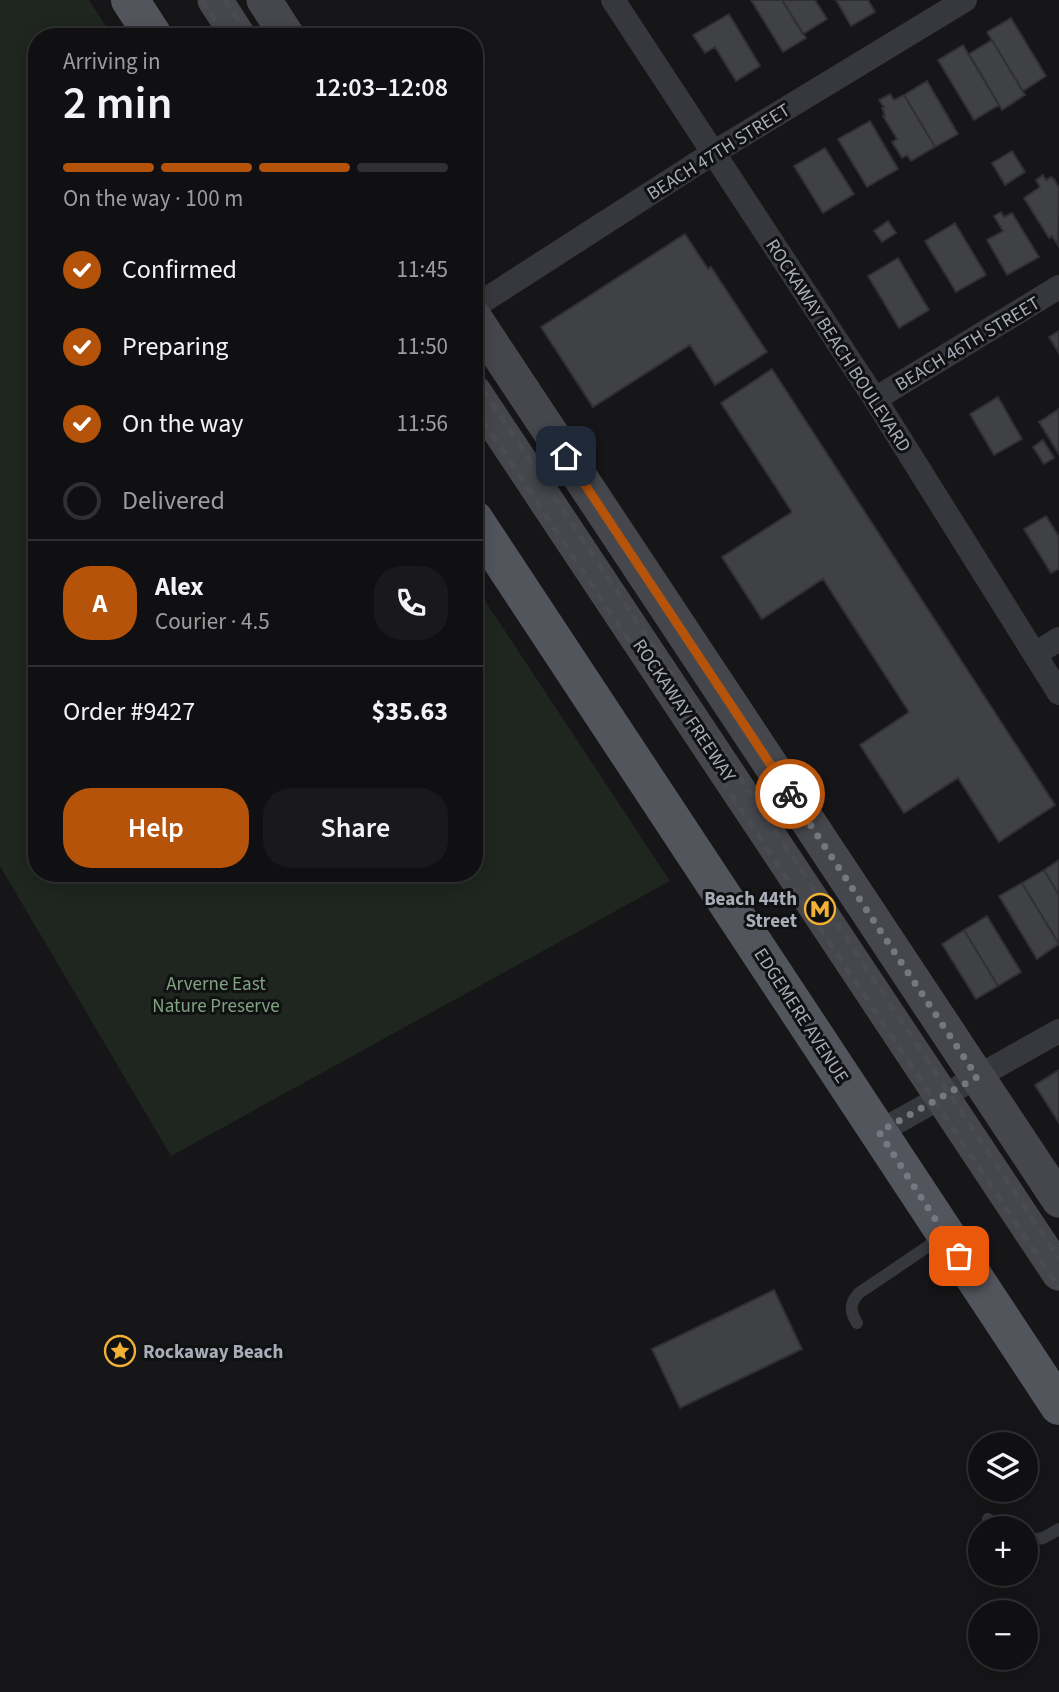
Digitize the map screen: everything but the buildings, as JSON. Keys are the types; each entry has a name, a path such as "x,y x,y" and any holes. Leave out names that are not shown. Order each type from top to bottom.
{"main road":[{"path":"130,0 148,28"},
{"name":"EDGEMERE AVENUE","path":"483,533 1059,1406"}],"street":[{"path":"215,0 233,28"},
{"path":"264,0 282,28"},
{"name":"ROCKAWAY BEACH BOULEVARD","path":"613,0 875,399 1059,693"},
{"name":"BEACH 47TH STREET","path":"483,301 713,153 965,0"},
{"name":"BEACH 46TH STREET","path":"875,399 1059,288"},
{"name":"ROCKAWAY FREEWAY","path":"483,331 1059,1200"},
{"name":"ROCKAWAY FREEWAY","path":"483,405 1059,1273"},
{"path":"1035,654 1059,639"},
{"path":"879,1132 1059,1031"}],"lane":[{"path":"857,1323 851,1305 859,1293 945,1235"},
{"path":"1038,1539 1059,1529"}],"green space":[{"name":"Arverne East Nature Preserve","path":"0,0 89,0 107,28 28,28 28,882 483,882 483,598 670,881 171,1156 0,866"}],"railway":[{"path":"202,0 220,28"},
{"path":"225,0 243,28"},
{"path":"483,390 1059,1259"},
{"path":"483,421 1059,1288"}],"way so far":[{"path":"790,794 977,1077 879,1132 959,1256"}],"place":[{"name":"Beach 44th Street","path":"820,909"},
{"name":"Rockaway Beach","path":"120,1351"}],"route":[{"path":"566,456 790,794"}]}
